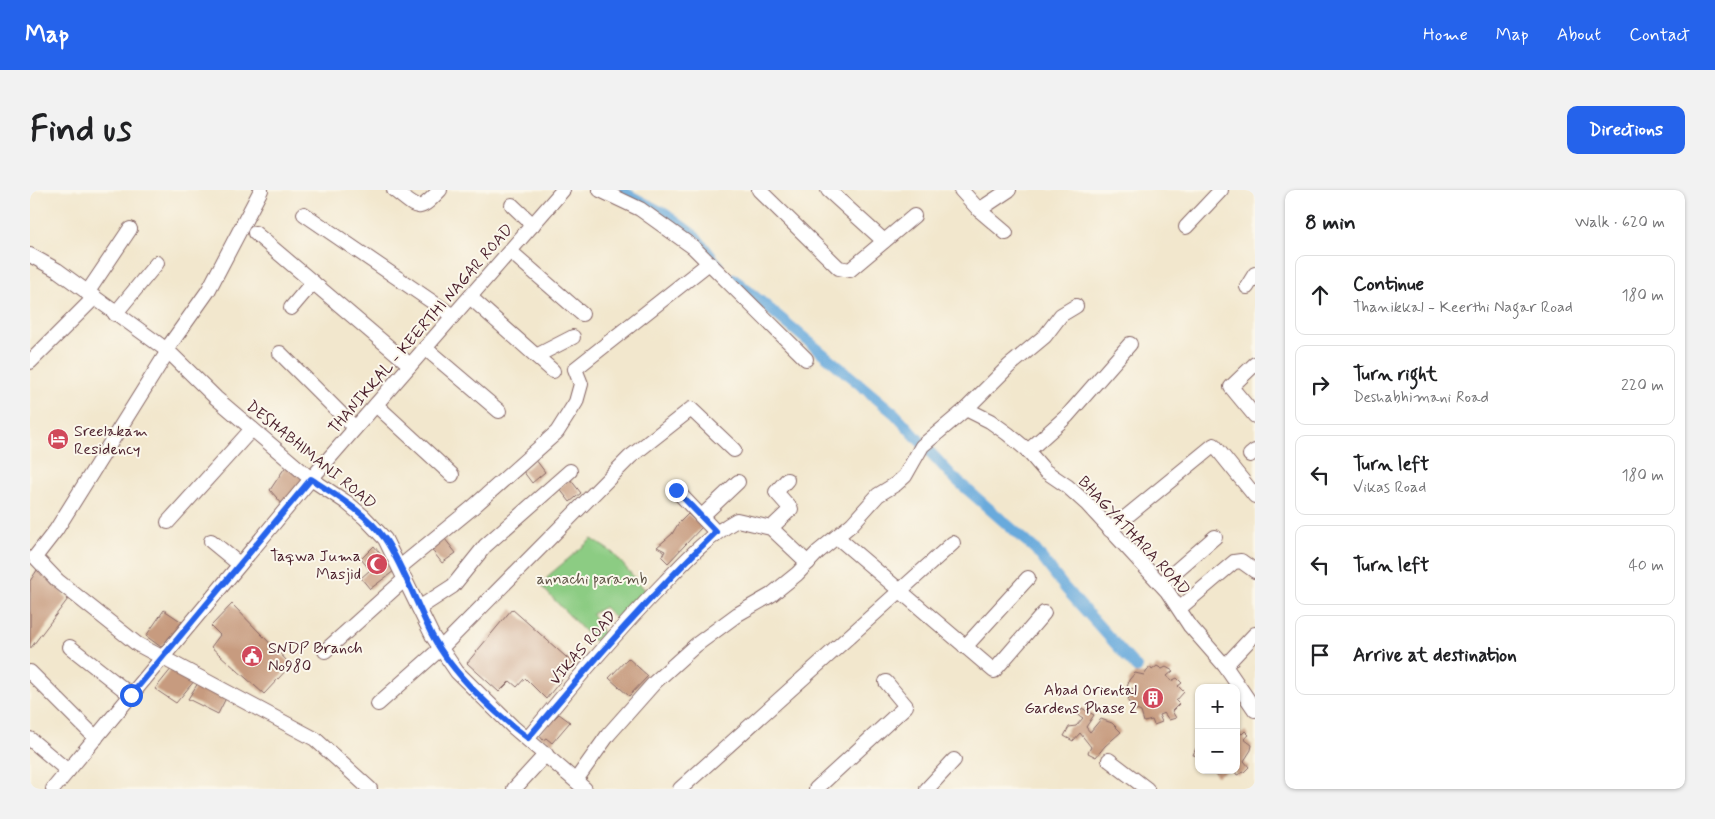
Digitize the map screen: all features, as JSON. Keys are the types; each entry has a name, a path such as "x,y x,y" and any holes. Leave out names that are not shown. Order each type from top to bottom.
{"street":[{"path":"261,190 208,290 174,339 56,530 32,556 58,581 127,636 315,739 370,789"},
{"path":"394,190 415,206 422,207 427,205 440,190"},
{"name":"THANIKKAL - KEERTHI NAGAR ROAD","path":"53,789 311,479 511,252 563,190"},
{"path":"600,190 640,209 693,247 806,359"},
{"path":"758,190 839,268 844,270 850,270 914,216"},
{"path":"828,190 884,242"},
{"path":"961,190 979,210 1006,233"},
{"path":"979,210 1009,190"},
{"path":"1186,228 1221,190"},
{"path":"512,206 534,225"},
{"path":"304,214 453,316"},
{"path":"30,362 91,296 130,229"},
{"path":"255,233 410,365"},
{"path":"511,252 582,314"},
{"name":"DESHABHIMANI ROAD","path":"30,255 57,270 168,351 216,398 311,479 346,502 364,517 385,539 440,649 457,672 513,727 580,784"},
{"path":"115,314 157,262"},
{"path":"325,651 402,573 557,432 576,402 581,384 575,370 709,263"},
{"path":"1247,287 1255,274"},
{"path":"291,308 313,282"},
{"path":"470,297 553,371"},
{"path":"580,784 608,735 655,682 696,646 738,614 771,595 808,563 878,495 896,484 904,476 922,446 966,409 1009,366 1045,336 1061,316 1076,306"},
{"path":"536,356 573,337"},
{"path":"1028,451 1067,416 1130,344"},
{"path":"426,348 499,411"},
{"path":"280,353 356,428"},
{"path":"1255,364 1231,387 1255,416"},
{"path":"376,405 452,475"},
{"path":"378,704 440,649 630,457 691,409 734,450"},
{"name":"BHAGYATHARA ROAD","path":"966,409 990,421 1028,451 1045,471 1067,486 1086,504 1161,584 1180,608 1190,626 1225,666 1255,710"},
{"path":"168,522 252,429"},
{"path":"1110,530 1214,446 1255,496"},
{"path":"419,608 453,586 492,540 570,471"},
{"path":"787,480 776,492 790,509 771,528 808,563"},
{"path":"702,516 738,482"},
{"path":"676,490 716,532"},
{"name":"VIKAS ROAD","path":"528,738 614,636 716,532 737,520 771,528"},
{"path":"837,536 994,671 1044,613"},
{"path":"1161,584 1215,537"},
{"path":"211,541 239,564"},
{"path":"680,789 953,543"},
{"path":"1180,608 1234,562 1241,561 1255,571"},
{"path":"966,646 1028,578"},
{"path":"1225,666 1255,634"},
{"path":"70,647 131,695"},
{"path":"30,672 96,738"},
{"path":"816,789 906,706 886,682"},
{"path":"30,739 68,771"},
{"path":"514,789 546,754"},
{"path":"928,789 954,760"},
{"path":"1109,760 1147,789"}],"green space":[{"name":"annachi paramb","path":"592,539 613,553 646,591 616,619 604,607 592,614 604,634 594,641 542,587 549,575"}],"building":[{"path":"536,460 545,472 532,483 523,471"},
{"path":"286,466 305,480 283,505 270,490"},
{"path":"570,479 581,493 570,502 559,488"},
{"path":"688,514 702,527 668,563 662,557 665,551 657,547 672,534 678,524"},
{"path":"445,539 456,553 442,563 431,549"},
{"name":"Taqwa Juma Masjid","path":"374,546 394,571 370,589 361,578 370,570 361,559"},
{"path":"39,567 68,599 30,649 30,581"},
{"name":"SNDP Branch No980","path":"232,604 291,665 264,694 211,647 220,635 211,626"},
{"path":"512,609 574,664 546,699 525,678 517,687 510,681 499,692 467,663"},
{"path":"164,610 182,622 161,647 146,636"},
{"path":"628,658 648,676 629,696 609,678"},
{"name":"Abad Oriental Gardens Phase 2","path":"1157,666 1162,669 1166,667 1173,671 1167,676 1171,681 1177,678 1182,683 1178,686 1184,692 1176,701 1179,704 1172,711 1176,718 1169,720 1164,713 1159,715 1162,722 1154,725 1152,720 1144,722 1141,712 1134,709 1132,703 1128,702 1129,695 1136,695 1137,689 1127,688 1129,680 1135,673 1144,675 1150,667 1152,670"},
{"path":"172,668 195,680 176,703 155,689"},
{"path":"198,683 226,698 218,714 188,699"},
{"path":"1082,708 1094,715 1086,727 1090,732 1101,719 1112,723 1121,732 1096,757 1088,753 1091,747 1080,733 1073,741 1064,736 1069,727 1076,726 1083,718 1077,714"},
{"path":"559,714 570,722 552,743 546,738 543,740 538,734"},
{"path":"1245,731 1249,735 1244,739 1252,745 1244,761 1249,767 1240,774 1240,733 1242,734"}],"waterway":[{"path":"619,190 665,214 695,236 718,265"},
{"path":"734,279 895,414 953,477 1035,549 1065,588 1137,668"}],"place":[{"name":"Sreelakam Residency","path":"58,439"},
{"name":"Taqwa Juma Masjid","path":"377,564"},
{"name":"SNDP Branch No980","path":"252,656"},
{"name":"Abad Oriental Gardens Phase 2","path":"1153,698"}],"route":[{"path":"131,695 311,479 346,502 364,517 385,539 440,649 457,672 513,727 528,738 595,658 641,607 716,532 676,490"}]}
